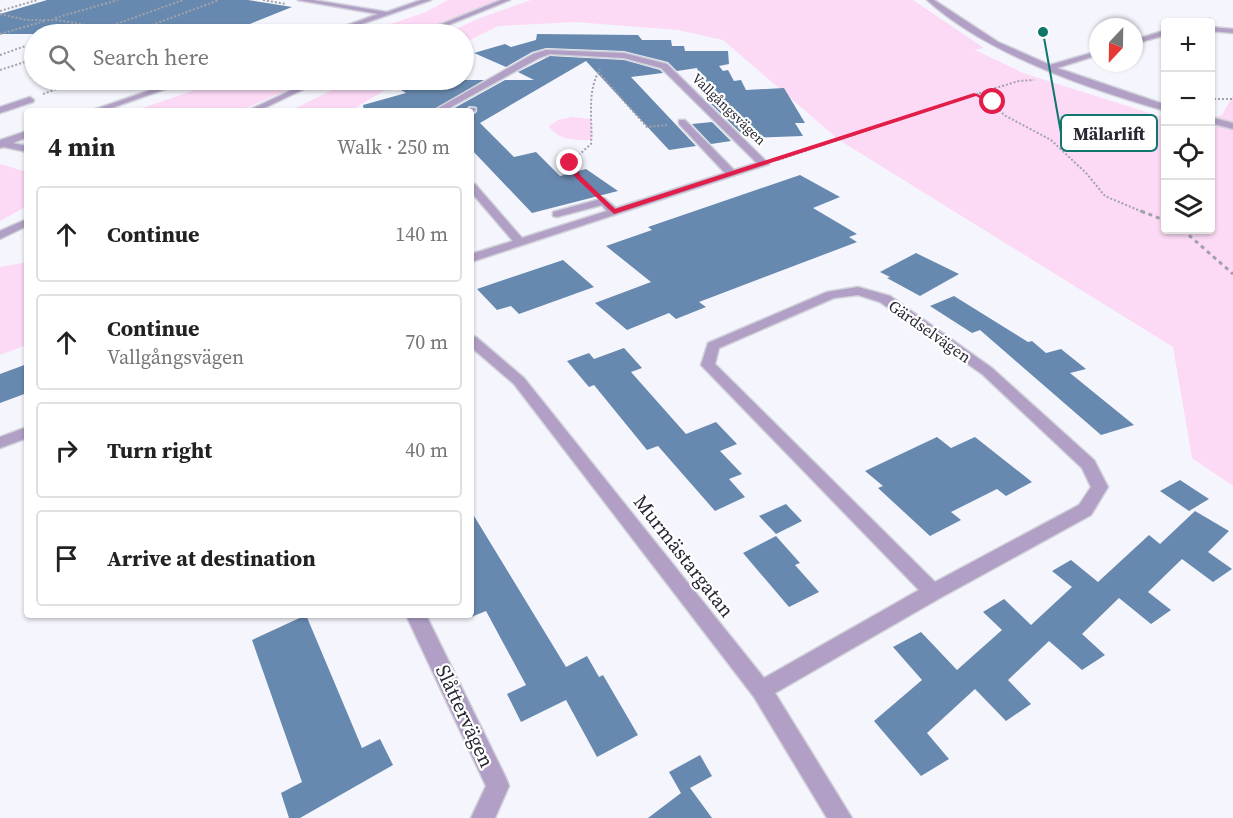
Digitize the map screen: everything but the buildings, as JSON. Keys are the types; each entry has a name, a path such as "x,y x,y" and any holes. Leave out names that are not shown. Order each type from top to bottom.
{"street":[{"path":"351,8 369,0"},
{"path":"359,24 428,0"},
{"path":"446,24 507,0"},
{"path":"930,0 995,44 1068,76 1161,106"},
{"path":"298,2 391,14"},
{"path":"1215,29 1233,31"},
{"path":"1143,39 1161,34"},
{"name":"Vallgångsvägen","path":"443,108 549,52 611,55 652,60 664,66 764,164 474,257"},
{"path":"1050,68 1089,56"},
{"path":"103,108 157,90"},
{"path":"257,108 297,90"},
{"path":"0,110 30,100"},
{"path":"1215,121 1233,126"},
{"path":"682,122 732,174"},
{"path":"1,144 24,135"},
{"path":"1,144 24,148"},
{"path":"474,189 520,242"},
{"path":"556,214 604,201 614,212"},
{"path":"0,236 24,224"},
{"name":"Gärdselvägen","path":"761,690 933,592 1085,510 1100,487 1088,464 987,371 885,299 858,291 831,295 713,346 708,365 933,592"},
{"name":"Murmästargatan","path":"474,343 519,381 761,690 840,818"},
{"path":"0,443 24,433"},
{"name":"Slåttervägen","path":"417,618 498,786 483,818"}],"path":[{"path":"0,13 37,0"},
{"path":"35,24 118,0"},
{"path":"114,24 183,0"},
{"path":"155,24 219,0"},
{"path":"263,0 298,2"},
{"path":"0,13 26,20 52,19 77,24"},
{"path":"0,34 24,27"},
{"path":"0,55 24,47"},
{"path":"604,201 578,177 570,163 591,144 593,131 590,89 592,79 611,55"},
{"path":"0,70 24,62"},
{"path":"598,72 647,128 682,122"},
{"path":"764,164 1019,81 1049,80 1068,76"},
{"path":"30,100 56,90"},
{"path":"976,94 993,102 995,108 1011,120 1050,140 1090,177 1095,189 1129,208 1161,219"},
{"path":"1215,99 1233,99"},
{"path":"1188,234 1233,274"}],"shaded area":[{"path":"448,0 500,0 440,24 391,24 426,12"},
{"path":"531,0 913,0 984,48 975,50 1023,73 1161,117 1161,234 1215,234 1215,117 1222,115 1233,95 1233,486 1192,458 1173,347 839,140 723,40 678,30 575,22 498,26 474,38 474,24 467,24"},
{"path":"195,90 288,90 246,108 143,108"},
{"path":"332,90 385,90 355,108 296,108"},
{"path":"572,117 591,119 593,137 590,140 562,137 552,131 549,126 558,120"},
{"path":"0,164 24,171 24,208 0,221"},
{"path":"24,263 24,346 0,355 0,267"}],"place":[{"name":"Mälarlift","path":"1043,32"}],"route":[{"path":"570,163 578,177 614,212 976,94 993,102"}]}
